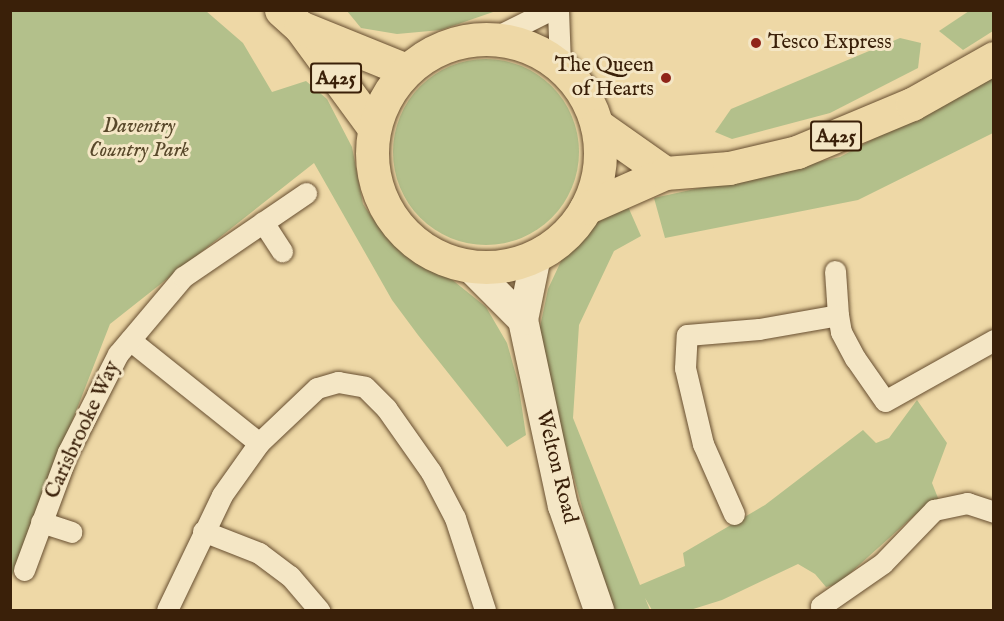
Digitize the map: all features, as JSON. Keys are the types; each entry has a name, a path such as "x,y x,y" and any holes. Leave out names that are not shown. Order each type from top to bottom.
{"main road":[{"name":"A425","path":"291,19 406,70"},
{"name":"A425","path":"291,19 374,128"},
{"path":"494,38 532,48 560,65 586,97 597,125 599,167 586,208 568,232 536,256 500,267 470,267 427,252 393,221 374,179 371,151 374,128 381,105 406,70 426,55 454,42 494,38"},
{"name":"A425","path":"586,208 665,173 729,168 797,152 912,104 993,58"},
{"path":"597,125 665,173"}],"street":[{"path":"494,38 550,10"},
{"path":"558,10 560,65"},
{"name":"Carisbrooke Way","path":"24,570 68,452 104,378 130,340 183,277 306,193"},
{"path":"263,222 282,251"},
{"name":"Welton Road","path":"536,256 523,320 563,506 599,610"},
{"path":"470,267 523,320"},
{"path":"835,271 841,332 855,358 885,401 993,340"},
{"path":"734,514 703,444 685,368 687,335 759,328 838,315"},
{"name":"Carisbrooke Way","path":"130,340 260,443"},
{"path":"167,610 222,495 260,443 317,388 338,382 365,387 386,408 431,472 454,518 485,610"},
{"path":"823,610 821,606 883,563 934,510 967,503 993,512"},
{"name":"Carisbrooke Way","path":"41,522 71,532"},
{"path":"203,531 259,553 290,576 319,610"}],"green space":[{"name":"Daventry Country Park","path":"11,11 206,11 243,43 272,92 306,81 327,99 352,147 363,204 383,233 418,264 450,278 486,307 507,343 518,382 526,435 507,447 418,335 392,300 314,163 110,324 11,578"},
{"path":"347,11 496,11 441,30 397,34 361,28"},
{"path":"969,11 993,11 993,31 963,50 939,31"},
{"path":"900,38 921,43 918,68 830,113 732,139 715,132 731,109"},
{"path":"486,59 504,60 522,66 538,74 552,86 564,100 572,116 578,134 578,170 572,188 564,204 552,218 538,230 522,238 504,244 486,245 468,244 450,238 434,230 420,218 408,204 400,188 394,170 393,152 394,134 400,116 408,100 420,86 434,74 450,66 468,60"},
{"path":"993,74 993,133 858,200 665,238 654,198 840,157"},
{"path":"626,202 641,236 614,251 579,325 573,418 640,585 685,566 683,553 765,505 863,430 876,443 889,438 917,400 947,443 932,483 940,503 917,513 838,584 826,587 815,574 798,564 722,600 690,610 652,610 645,598 650,610 615,610 595,555 541,356 540,327 548,289 569,244 597,210"}],"place":[{"name":"Tesco Express","path":"756,43"},
{"name":"The Queen of Hearts","path":"666,78"}]}
